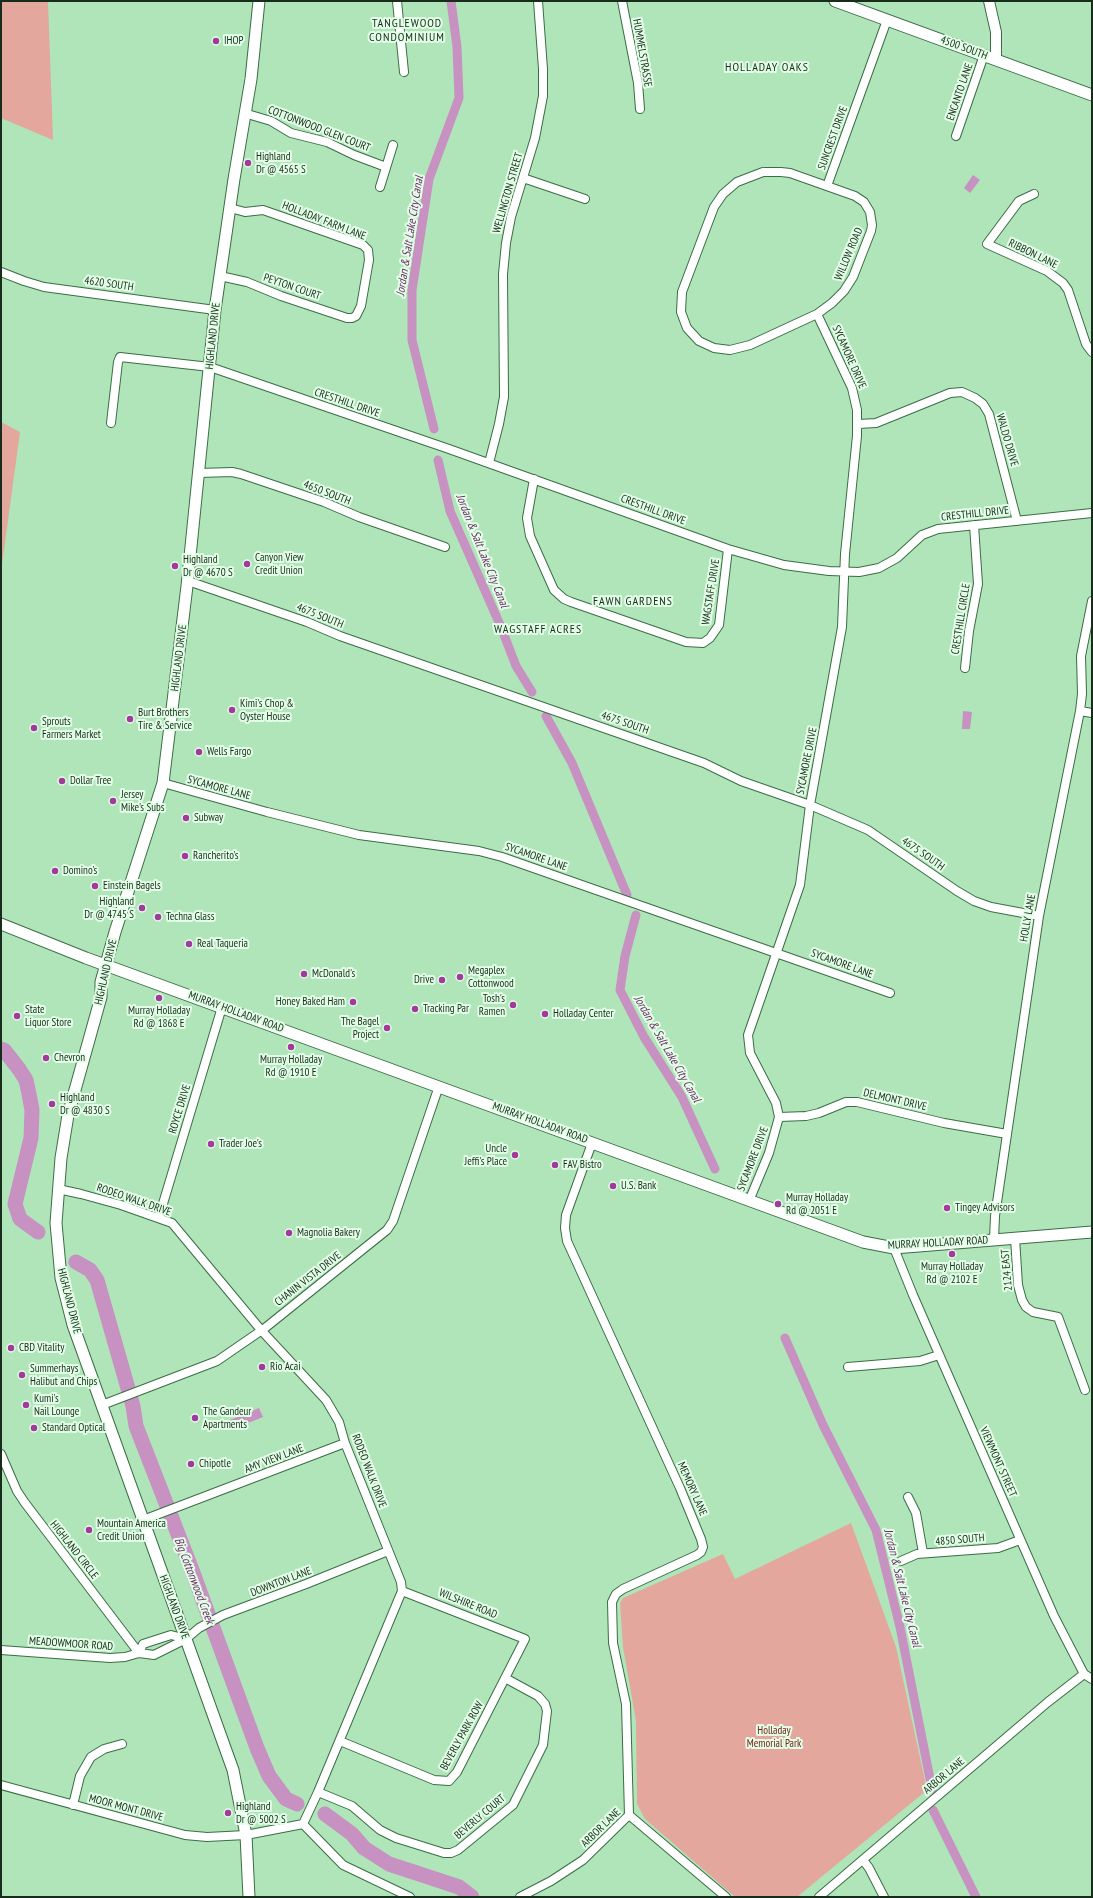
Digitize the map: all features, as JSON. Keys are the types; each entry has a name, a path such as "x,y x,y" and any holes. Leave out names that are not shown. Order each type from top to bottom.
{"main road":[{"name":"HIGHLAND DRIVE","path":"249,1897 246,1835 233,1770 69,1310 61,1278 57,1242 58,1190 68,1115 101,997 101,982 163,783 188,582 215,310 244,113 251,78 259,1"},
{"name":"4500 SOUTH","path":"835,1 1092,95"},
{"name":"MURRAY HOLLADAY ROAD","path":"1,924 107,965 863,1242 894,1248 1092,1232"}],"street":[{"path":"397,1 404,72"},
{"name":"WELLINGTON STREET","path":"489,463 504,397 503,287 505,250 511,217 535,138 543,96 543,70 538,1"},
{"name":"HUMMELSTRASSE","path":"622,1 638,83 640,109"},
{"path":"989,1 996,32 996,60"},
{"name":"SUNCREST DRIVE","path":"722,350 706,345 693,335 684,320 680,304 684,285 714,207 724,194 738,182 763,172 790,173 827,186 887,20"},
{"name":"ENCANTO LANE","path":"956,136 984,55"},
{"name":"COTTONWOOD GLEN COURT","path":"244,113 271,122 291,133 327,142 354,155 386,166"},
{"path":"380,187 394,145"},
{"path":"523,178 584,199"},
{"name":"WILLOW ROAD","path":"722,350 737,349 750,345 817,314 839,297 849,285 857,269 872,225 870,212 864,202 855,196 827,186"},
{"name":"RIBBON LANE","path":"1034,194 1019,201 987,244 1047,272 1063,283 1068,290 1082,335 1092,352"},
{"name":"HOLLADAY FARM LANE","path":"230,208 245,212 262,210 366,247 368,250 369,260 361,306 356,316"},
{"name":"4620 SOUTH","path":"1,272 24,281 44,286 215,310"},
{"name":"PEYTON COURT","path":"220,276 247,282 346,318 356,316"},
{"name":"SYCAMORE DRIVE","path":"749,1201 769,1153 779,1117 776,1103 752,1058 748,1040 755,1011 800,885 810,805 841,644 844,572 858,424 857,410 852,388 817,314"},
{"name":"CRESTHILL DRIVE","path":"111,423 118,362 120,357 210,367 489,463 728,549 784,565 844,572 873,570 892,562 918,538 938,529 1092,513"},
{"name":"WALDO DRIVE","path":"858,424 876,423 950,393 962,392 975,398 983,404 989,414 1017,521"},
{"name":"4650 SOUTH","path":"199,473 232,472 241,474 324,502 359,517 445,547"},
{"name":"WAGSTAFF DRIVE","path":"534,479 526,518 530,536 554,590 564,599 571,602 686,642 703,643 710,638 719,624 728,549"},
{"name":"CRESTHILL CIRCLE","path":"965,668 969,631 978,584 974,525"},
{"name":"4675 SOUTH","path":"188,582 307,622 340,636 704,762 741,781 810,805 873,832 957,891 974,901 991,907 1039,916"},
{"name":"HOLLY LANE","path":"994,1239 994,1216 1039,916 1080,711 1082,694 1081,656 1092,601"},
{"path":"1080,711 1092,713"},
{"name":"SYCAMORE LANE","path":"163,783 233,803 359,835 479,851 502,857 777,952 890,993"},
{"name":"ROYCE DRIVE","path":"159,1218 222,1007"},
{"name":"CHANIN VISTA DRIVE","path":"102,1405 217,1361 261,1330 386,1230 393,1221 439,1086"},
{"name":"DELMONT DRIVE","path":"779,1117 806,1116 819,1113 846,1102 857,1102 944,1123 1007,1134"},
{"name":"MEMORY LANE","path":"592,1143 566,1215 565,1228 567,1241 680,1488 699,1533 703,1548 697,1555 623,1589 616,1594 612,1602 611,1617 614,1643 626,1711 629,1815"},
{"name":"RODEO WALK DRIVE","path":"58,1190 81,1194 172,1223 261,1330 326,1400 339,1422 345,1443 401,1582 402,1591"},
{"name":"2124 EAST","path":"1016,1238 1018,1285 1022,1300 1026,1307 1033,1312 1058,1317 1086,1390"},
{"name":"VIEWMONT STREET","path":"894,1248 1020,1540 1054,1616 1084,1674"},
{"path":"848,1367 920,1361 939,1355"},
{"name":"AMY VIEW LANE","path":"143,1520 345,1443"},
{"name":"HIGHLAND CIRCLE","path":"1,1454 17,1491 24,1503 139,1653"},
{"path":"908,1497 916,1513 923,1553"},
{"name":"4850 SOUTH","path":"902,1561 923,1553 998,1548 1020,1540"},
{"name":"DOWNTON LANE","path":"186,1639 199,1628 223,1615 388,1551"},
{"path":"303,1824 340,1741 402,1591"},
{"name":"WILSHIRE ROAD","path":"402,1591 525,1639"},
{"name":"MEADOWMOOR ROAD","path":"139,1653 143,1644 171,1635 186,1639"},
{"name":"MEADOWMOOR ROAD","path":"1,1650 110,1658 125,1657 139,1653 154,1655 186,1639"},
{"name":"BEVERLY PARK ROW","path":"340,1741 434,1780 449,1781 457,1772 525,1639"},
{"path":"1084,1674 1092,1679"},
{"name":"ARBOR LANE","path":"819,1897 1048,1702 1084,1674"},
{"name":"BEVERLY COURT","path":"318,1792 352,1806 380,1830 391,1836 440,1852 451,1853 458,1850 513,1805 542,1748 547,1711 545,1704 538,1696 505,1678"},
{"path":"73,1805 80,1776 91,1757 104,1749 122,1744"},
{"name":"MOOR MONT DRIVE","path":"1,1787 184,1835 207,1837 246,1835"},
{"name":"ARBOR LANE","path":"520,1897 551,1881 583,1860 629,1815 726,1897"},
{"path":"246,1835 303,1824"},
{"path":"303,1824 344,1864 410,1897"},
{"path":"863,1860 869,1868 884,1897"}],"green space":[{"path":"1,1 48,1 53,140 1,118"},
{"path":"1,422 20,432 1,572"},
{"name":"Holladay Memorial Park","path":"851,1523 896,1647 927,1790 797,1897 735,1897 645,1819 637,1804 636,1721 623,1647 620,1603 623,1598 723,1554 735,1579"}],"shaded area":[{"path":"973,175 980,180 970,193 964,188"},
{"path":"963,711 972,712 970,729 962,729"},
{"path":"259,1408 263,1417 233,1429 230,1420"}],"waterway":[{"name":"Jordan & Salt Lake City Canal","path":"434,429 412,340 412,290 429,179 459,98 457,47 451,1"},
{"name":"Jordan & Salt Lake City Canal","path":"438,460 450,511 501,627 516,666 532,692"},
{"name":"Jordan & Salt Lake City Canal","path":"546,716 572,763 627,895"},
{"name":"Jordan & Salt Lake City Canal","path":"636,915 625,956 620,990 644,1037 682,1097 715,1169"},
{"name":"Big Cottonwood Creek","path":"1,1049 4,1050 26,1080 29,1094 32,1110 31,1138 15,1204 20,1219 38,1232"},
{"name":"Big Cottonwood Creek","path":"76,1262 90,1270 97,1280 133,1406 136,1426 192,1570 257,1748 269,1776 286,1799 297,1804"},
{"name":"Jordan & Salt Lake City Canal","path":"785,1338 823,1425 876,1530 900,1627 932,1789"},
{"name":"Jordan & Salt Lake City Canal","path":"933,1810 976,1897"},
{"name":"Big Cottonwood Creek","path":"325,1814 352,1834 364,1848 389,1864 459,1887 472,1897"}],"place":[{"name":"IHOP","path":"216,41"},
{"name":"Highland Dr @ 4565 S","path":"248,163"},
{"name":"Canyon View Credit Union","path":"247,564"},
{"name":"Highland Dr @ 4670 S","path":"175,566"},
{"name":"Kimi's Chop & Oyster House","path":"232,710"},
{"name":"Burt Brothers Tire & Service","path":"130,719"},
{"name":"Sprouts Farmers Market","path":"34,728"},
{"name":"Wells Fargo","path":"199,752"},
{"name":"Dollar Tree","path":"62,781"},
{"name":"Jersey Mike's Subs","path":"113,801"},
{"name":"Subway","path":"186,818"},
{"name":"Rancherito's","path":"185,856"},
{"name":"Domino's","path":"55,871"},
{"name":"Einstein Bagels","path":"95,886"},
{"name":"Highland Dr @ 4745 S","path":"142,908"},
{"name":"Techna Glass","path":"158,917"},
{"name":"Real Taqueria","path":"189,944"},
{"name":"McDonald's","path":"304,974"},
{"name":"Megaplex Cottonwood","path":"460,977"},
{"name":"Drive","path":"442,980"},
{"name":"Murray Holladay Rd @ 1868 E","path":"159,998"},
{"name":"Honey Baked Ham","path":"353,1002"},
{"name":"Tosh's Ramen","path":"513,1005"},
{"name":"Tracking Par","path":"415,1009"},
{"name":"Holladay Center","path":"545,1014"},
{"name":"State Liquor Store","path":"17,1016"},
{"name":"The Bagel Project","path":"387,1028"},
{"name":"Murray Holladay Rd @ 1910 E","path":"291,1047"},
{"name":"Chevron","path":"46,1058"},
{"name":"Highland Dr @ 4830 S","path":"52,1104"},
{"name":"Trader Joe's","path":"211,1144"},
{"name":"Uncle Jeffi's Place","path":"515,1155"},
{"name":"FAV Bistro","path":"555,1165"},
{"name":"U.S. Bank","path":"613,1186"},
{"name":"Murray Holladay Rd @ 2051 E","path":"778,1204"},
{"name":"Tingey Advisors","path":"947,1208"},
{"name":"Magnolia Bakery","path":"289,1233"},
{"name":"Murray Holladay Rd @ 2102 E","path":"952,1254"},
{"name":"CBD Vitality","path":"11,1348"},
{"name":"Rio Acai","path":"262,1367"},
{"name":"Summerhays Halibut and Chips","path":"22,1375"},
{"name":"Kumi's Nail Lounge","path":"26,1405"},
{"name":"The Gandeur Apartments","path":"195,1418"},
{"name":"Standard Optical","path":"34,1428"},
{"name":"Chipotle","path":"191,1464"},
{"name":"Mountain America Credit Union","path":"89,1530"},
{"name":"Highland Dr @ 5002 S","path":"228,1813"}],"district":[{"name":"TANGLEWOOD CONDOMINIUM","path":"407,31"},
{"name":"HOLLADAY OAKS","path":"767,68"},
{"name":"FAWN GARDENS","path":"633,602"},
{"name":"WAGSTAFF ACRES","path":"538,630"}]}
